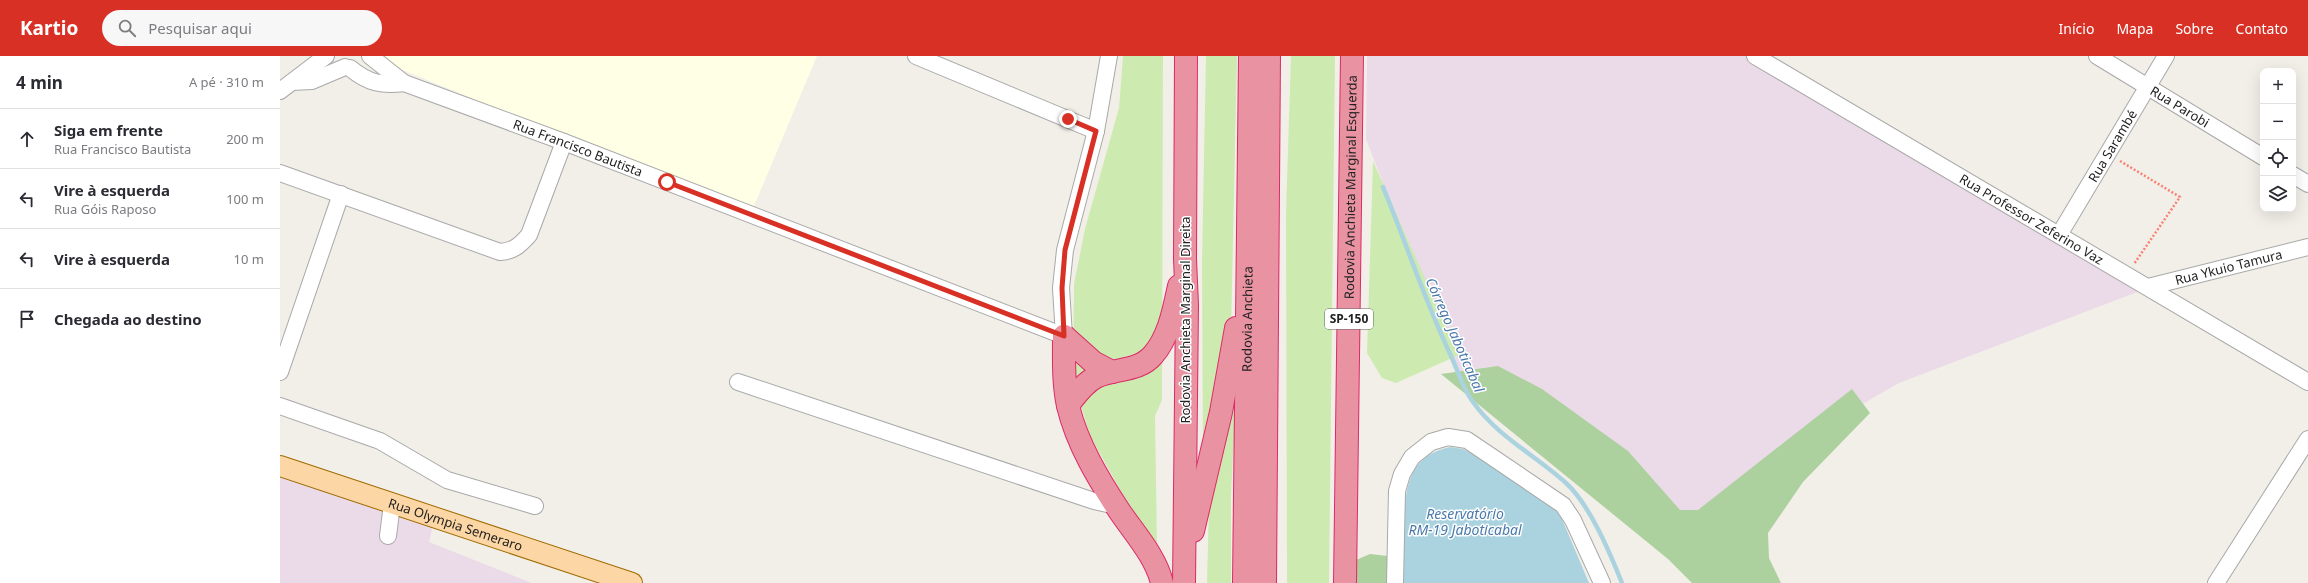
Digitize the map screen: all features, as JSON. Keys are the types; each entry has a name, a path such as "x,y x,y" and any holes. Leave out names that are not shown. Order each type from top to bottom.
{"highway":[{"name":"Rodovia Anchieta Marginal Direita","path":"1184,577 1187,305 1185,259 1186,56"},
{"name":"Rodovia Anchieta","path":"1244,583 1250,56"},
{"name":"Rodovia Anchieta","path":"1265,583 1269,56"},
{"name":"Rodovia Anchieta Marginal Esquerda","path":"1345,583 1352,56"},
{"path":"1184,577 1229,374 1248,250"},
{"path":"1068,405 1088,383 1096,377 1142,364 1153,356 1163,342 1175,302 1185,259"},
{"path":"1064,336 1093,362 1112,372"},
{"path":"1064,336 1064,378 1068,405 1077,437 1116,506 1154,562 1162,583"}],"main road":[{"name":"Rua Olympia Semeraro","path":"280,466 632,583"}],"street":[{"path":"286,86 301,73 326,56"},
{"path":"286,86 312,81 344,64 358,66 364,56"},
{"name":"Rua Francisco Bautista","path":"370,56 404,83 564,142 1064,336"},
{"path":"916,56 1096,131"},
{"path":"1064,336 1062,288 1065,250 1096,131 1109,56"},
{"name":"Rua Professor Zeferino Vaz","path":"1755,56 2308,382"},
{"name":"Rua Parobi","path":"2097,56 2260,155"},
{"name":"Rua Sarambé","path":"2059,236 2166,56"},
{"name":"Rua Francisco Bautista","path":"344,64 368,80 385,85 404,83"},
{"path":"280,173 500,252 508,251 519,246 529,235 564,142"},
{"path":"2295,176 2308,184"},
{"path":"280,372 341,194"},
{"name":"Rua Ykuio Tamura","path":"2148,287 2308,247"},
{"path":"738,382 1094,501 1116,506"},
{"path":"280,406 380,441 447,480 535,506"},
{"path":"1395,583 1398,492 1402,474 1412,457 1424,446 1441,438 1454,437 1467,440 1563,505 1573,520 1602,583"},
{"path":"2216,583 2308,439"},
{"path":"388,536 392,504"}],"path":[{"path":"2108,154 2180,197 2127,275"}],"shaded area":[{"path":"382,56 817,56 754,206 678,182 388,64"},
{"path":"1367,56 1747,56 2140,291 1899,383 1819,429 1683,545 1457,375 1366,139"},
{"path":"280,470 434,521 429,542 532,583 280,583"}],"green space":[{"path":"1123,56 1163,56 1162,400 1155,416 1157,545 1127,502 1090,436 1073,378 1074,284 1085,229 1119,108"},
{"path":"1206,56 1237,56 1231,332 1203,464 1202,262"},
{"path":"1291,56 1335,56 1329,583 1287,583 1286,213"},
{"path":"1373,161 1459,355 1396,383 1382,378 1367,353"},
{"path":"1498,366 1542,389 1628,451 1680,510 1698,510 1852,389 1870,413 1803,482 1768,533 1769,558 1781,583 1692,583 1668,559 1441,374"},
{"path":"1237,373 1231,497 1231,583 1207,583 1209,506"},
{"path":"1370,554 1388,556 1387,583 1356,583 1356,560"}],"water":[{"name":"Reservatório RM-19 Jaboticabal","path":"1450,447 1463,449 1476,456 1555,508 1562,519 1589,583 1402,583 1404,513 1411,476 1425,458"}],"waterway":[{"name":"Córrego Jaboticabal","path":"1383,187 1433,314 1469,397 1483,414 1505,436 1554,473 1575,492 1591,516 1612,558 1622,583"}],"route":[{"path":"667,182 1064,336 1062,288 1065,250 1073,214 1096,131 1068,119"}]}
